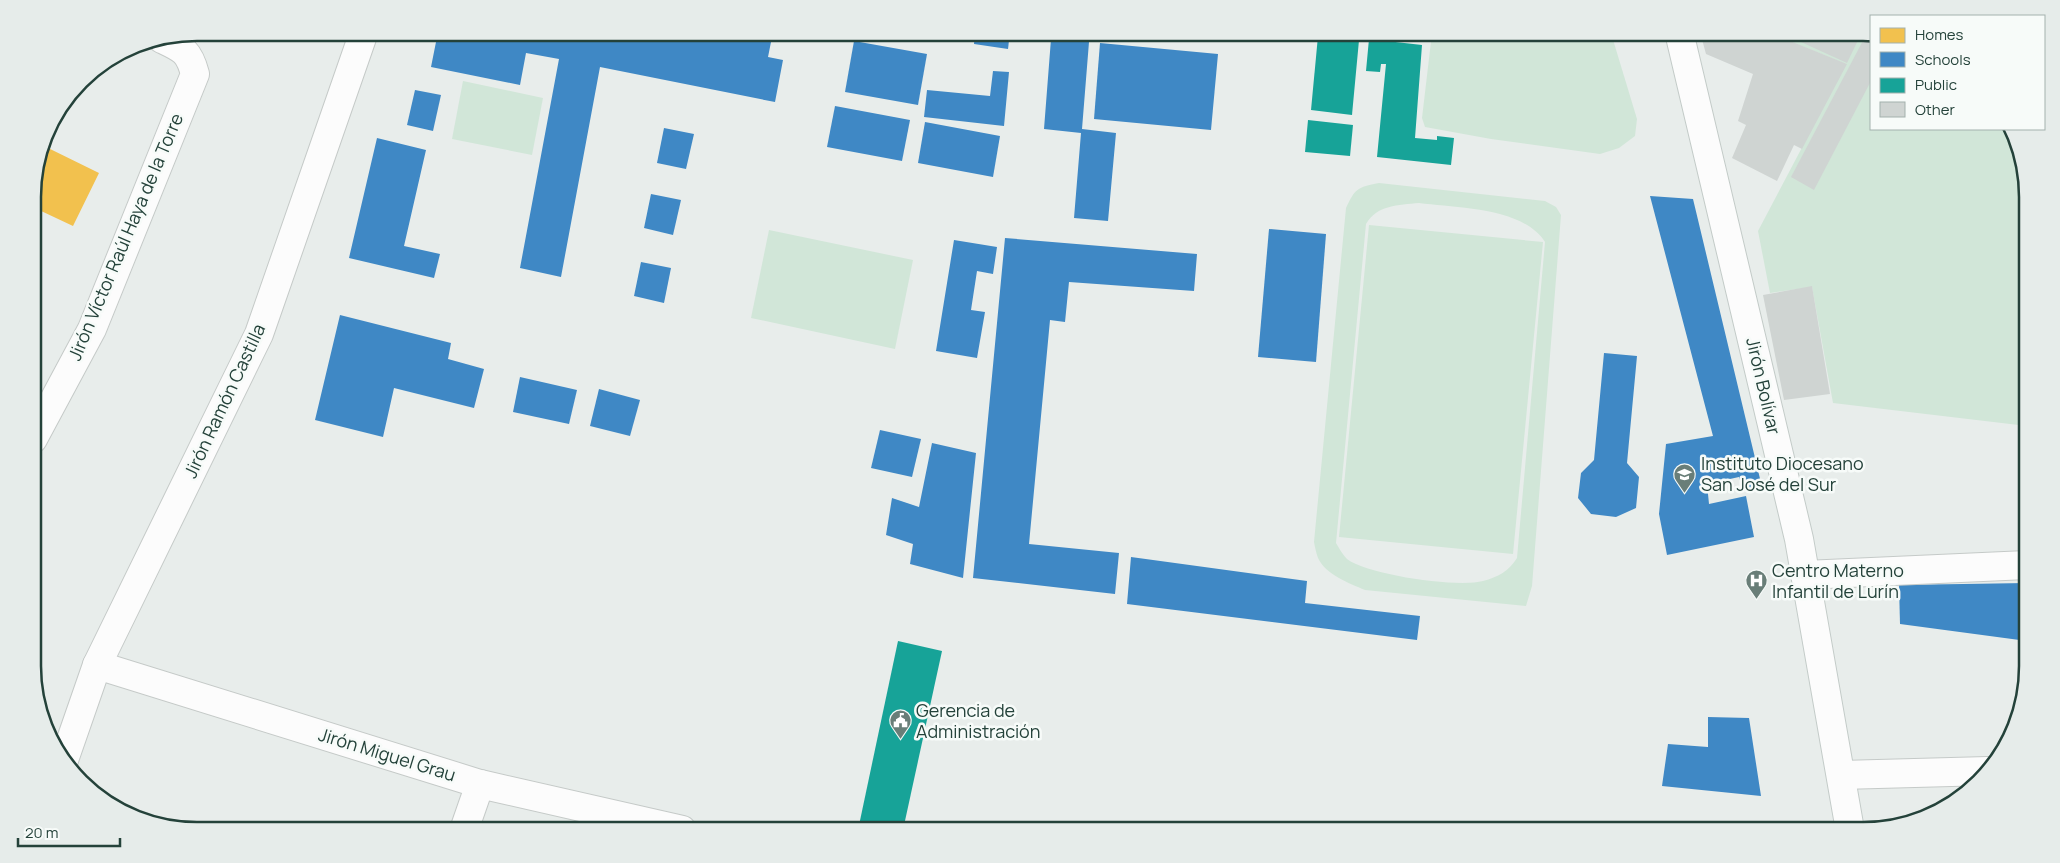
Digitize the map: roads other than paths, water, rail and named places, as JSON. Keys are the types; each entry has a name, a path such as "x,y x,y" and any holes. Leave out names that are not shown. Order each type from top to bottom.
{"street":[{"name":"Jirón Bolívar","path":"1681,41 1798,539 1848,821"},
{"name":"Jirón Ramón Castilla","path":"67,751 97,665 258,334 361,42"},
{"name":"Jirón Víctor Raúl Haya de la Torre","path":"42,423 92,329 195,74 191,59 182,48 172,44"},
{"path":"1805,575 2019,565"},
{"name":"Jirón Miguel Grau","path":"97,665 480,784 646,822"},
{"path":"1840,775 1978,771"},
{"path":"467,822 480,784"}],"place":[{"name":"Instituto Diocesano San José del Sur","path":"1685,493"},
{"name":"Centro Materno Infantil de Lurín","path":"1756,600"},
{"name":"Gerencia de Administración","path":"900,740"}]}
